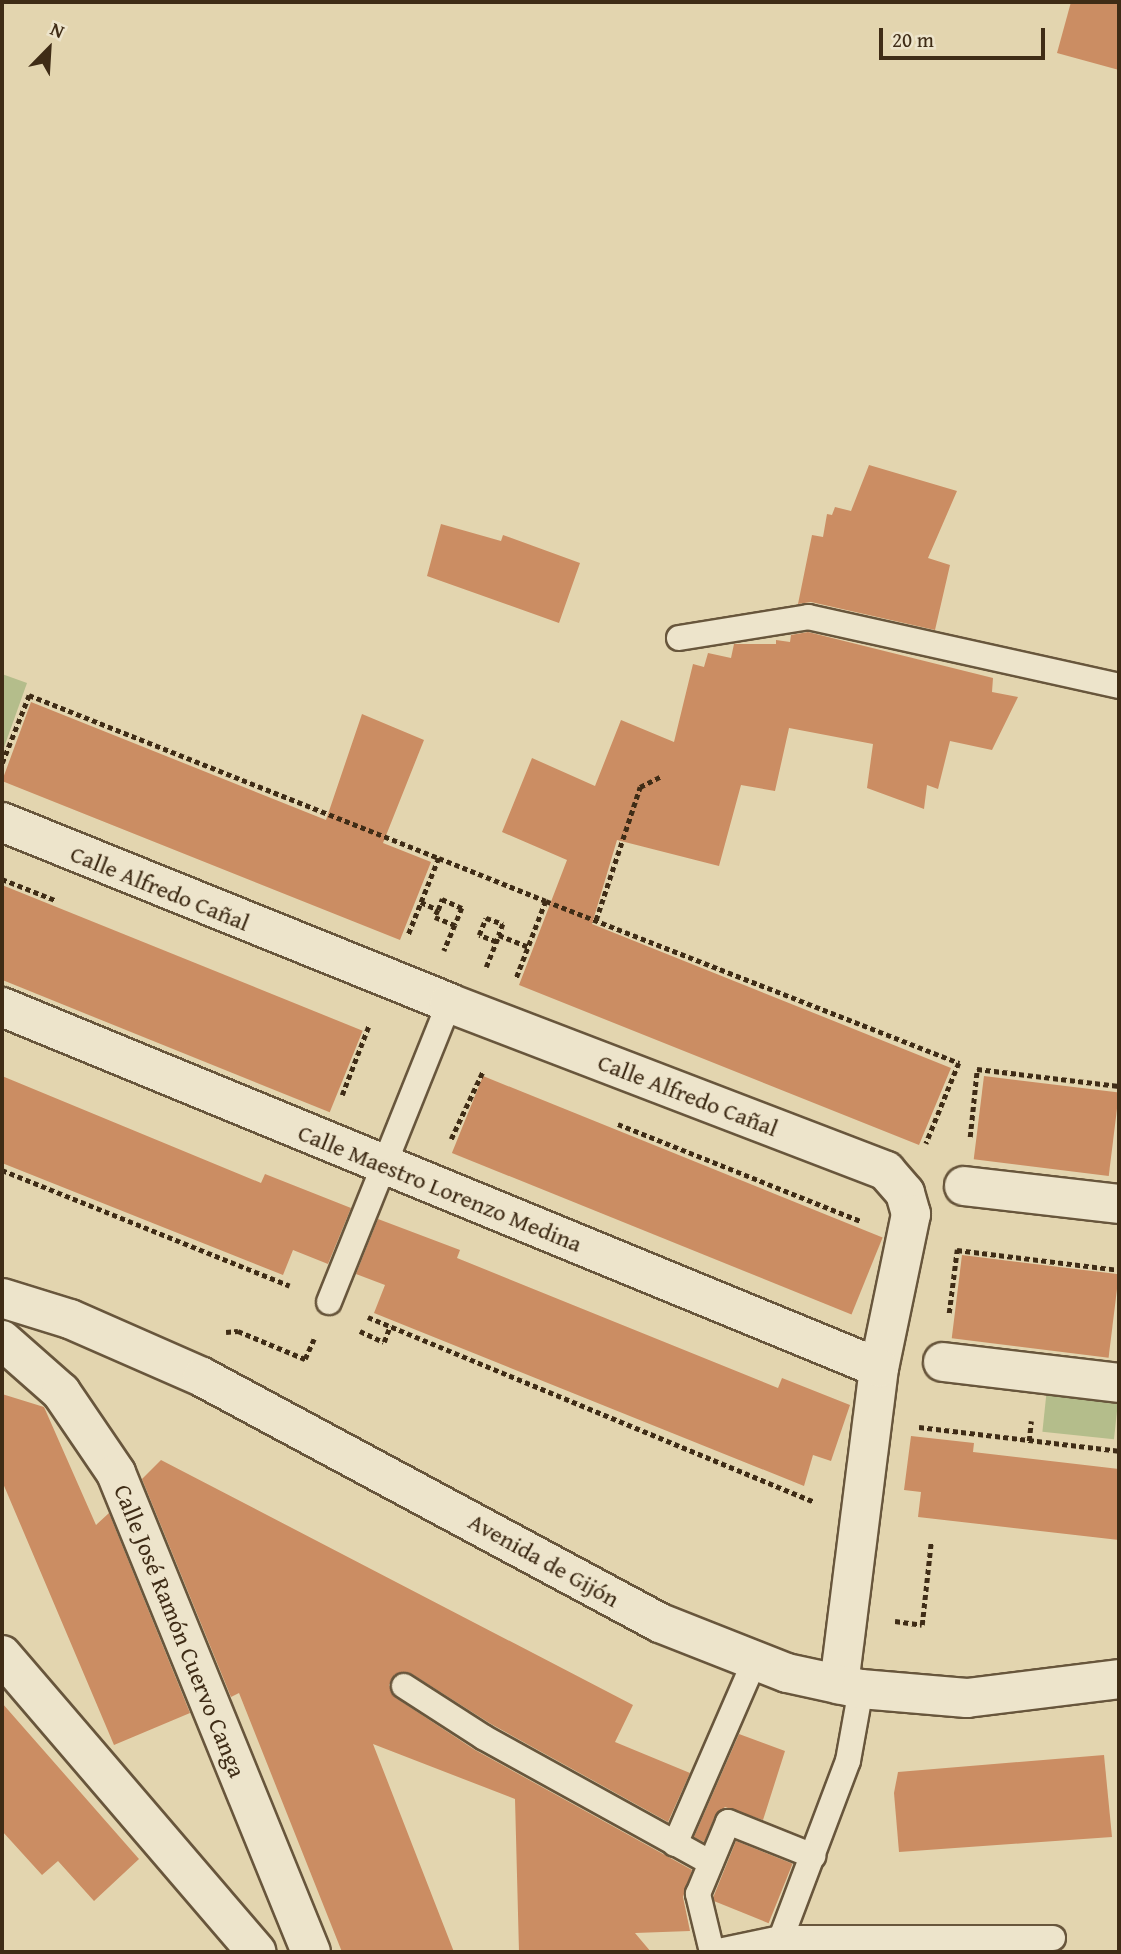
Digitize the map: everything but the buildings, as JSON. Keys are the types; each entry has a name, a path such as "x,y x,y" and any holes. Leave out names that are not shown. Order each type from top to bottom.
{"street":[{"name":"Calle Alfredo Cañal","path":"2,822 896,1182"},
{"name":"Calle Maestro Lorenzo Medina","path":"2,1007 385,1167 879,1368"},
{"path":"850,1687 879,1368 911,1214 896,1182"},
{"path":"964,1185 1119,1204"},
{"name":"Avenida de Gijón","path":"2,1297 70,1319 202,1377 660,1623 755,1660 850,1687 967,1698 1119,1679"},
{"name":"Calle José Ramón Cuervo Canga","path":"2,1340 61,1392 116,1473 311,1952"},
{"path":"943,1362 1119,1383"},
{"path":"2,1655 257,1952"}],"lane":[{"path":"679,638 808,617 1119,686"},
{"path":"329,1302 385,1167 438,998"},
{"path":"676,1844 755,1660"},
{"path":"404,1686 483,1737 711,1863"},
{"path":"781,1938 848,1761 850,1687"},
{"path":"813,1856 728,1822 698,1894 713,1952 781,1938 836,1945 1053,1938"}],"path":[{"path":"2,763 29,695 959,1063 896,1182"},
{"path":"596,920 639,787 662,776"},
{"path":"390,979 439,858"},
{"path":"2,879 65,904"},
{"path":"438,998 455,925 462,908 442,899 435,917 455,925"},
{"path":"500,1022 546,901"},
{"path":"421,902 438,910"},
{"path":"496,942 479,935 486,918 503,925 499,935"},
{"path":"324,1141 369,1025 357,1020"},
{"path":"432,1185 480,1069 493,1074"},
{"path":"964,1185 977,1069 1119,1086"},
{"path":"609,1121 907,1239"},
{"path":"2,1170 329,1302"},
{"path":"943,1362 957,1250 1119,1270"},
{"path":"355,1311 819,1503 815,1515"},
{"path":"384,1342 390,1326"},
{"path":"906,1426 1119,1451"},
{"path":"888,1620 922,1625 931,1542"}],"green space":[{"path":"2,674 27,683 2,753"},
{"path":"1047,1388 1119,1396 1114,1439 1042,1432"}]}
